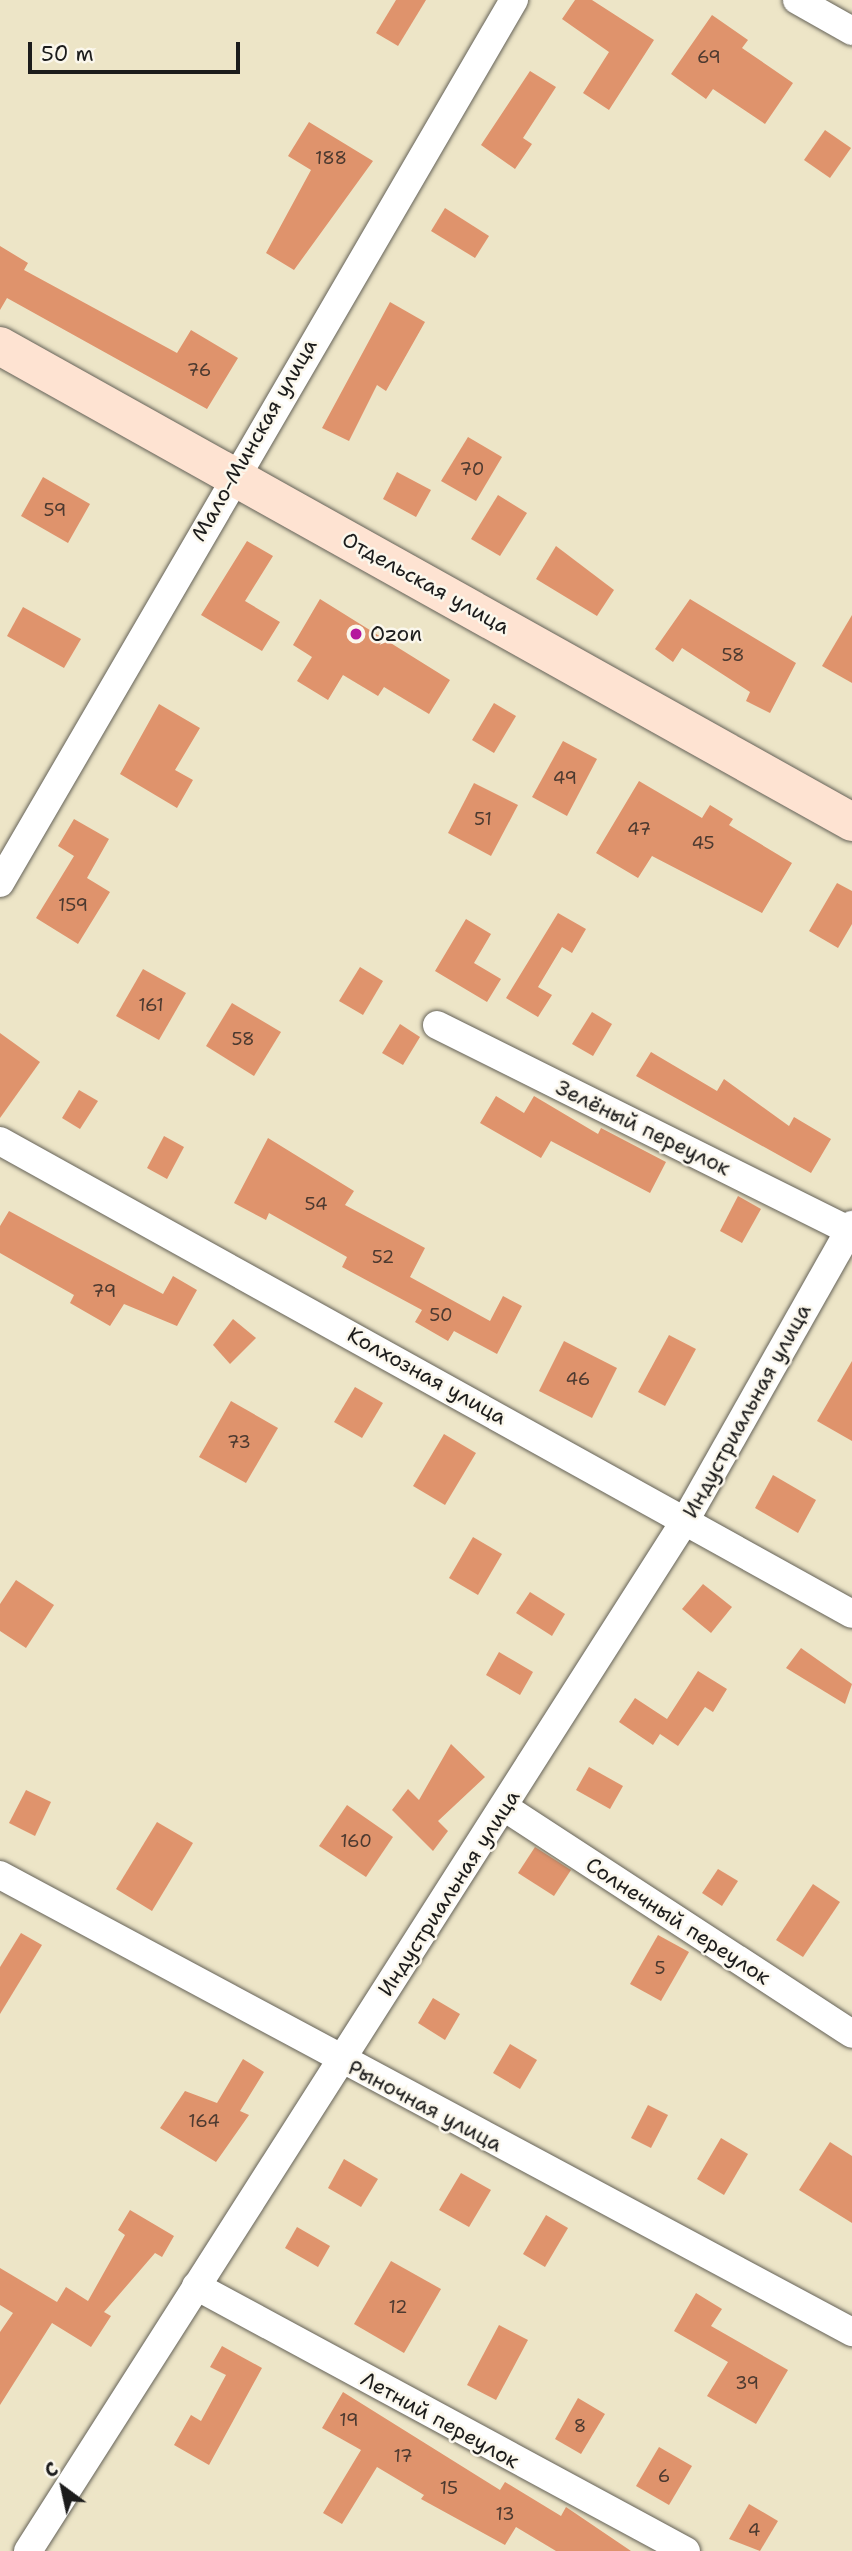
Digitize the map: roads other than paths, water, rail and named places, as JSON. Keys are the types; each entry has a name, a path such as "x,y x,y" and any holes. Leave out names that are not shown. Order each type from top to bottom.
{"street":[{"name":"Мало-Минская улица","path":"0,883 232,475 514,0"},
{"path":"797,0 852,31"},
{"name":"Отдельская улица","path":"0,346 852,821"},
{"name":"Зелёный переулок","path":"437,1025 851,1227"},
{"name":"Колхозная улица","path":"0,1141 686,1519 852,1614"},
{"name":"Индустриальная улица","path":"27,2551 686,1519 851,1227"},
{"name":"Солнечный переулок","path":"504,1807 852,2034"},
{"name":"Рыночная улица","path":"0,1875 341,2061 852,2332"},
{"name":"Летний переулок","path":"196,2286 686,2551"}],"place":[{"name":"Ozon","path":"356,634"}]}
